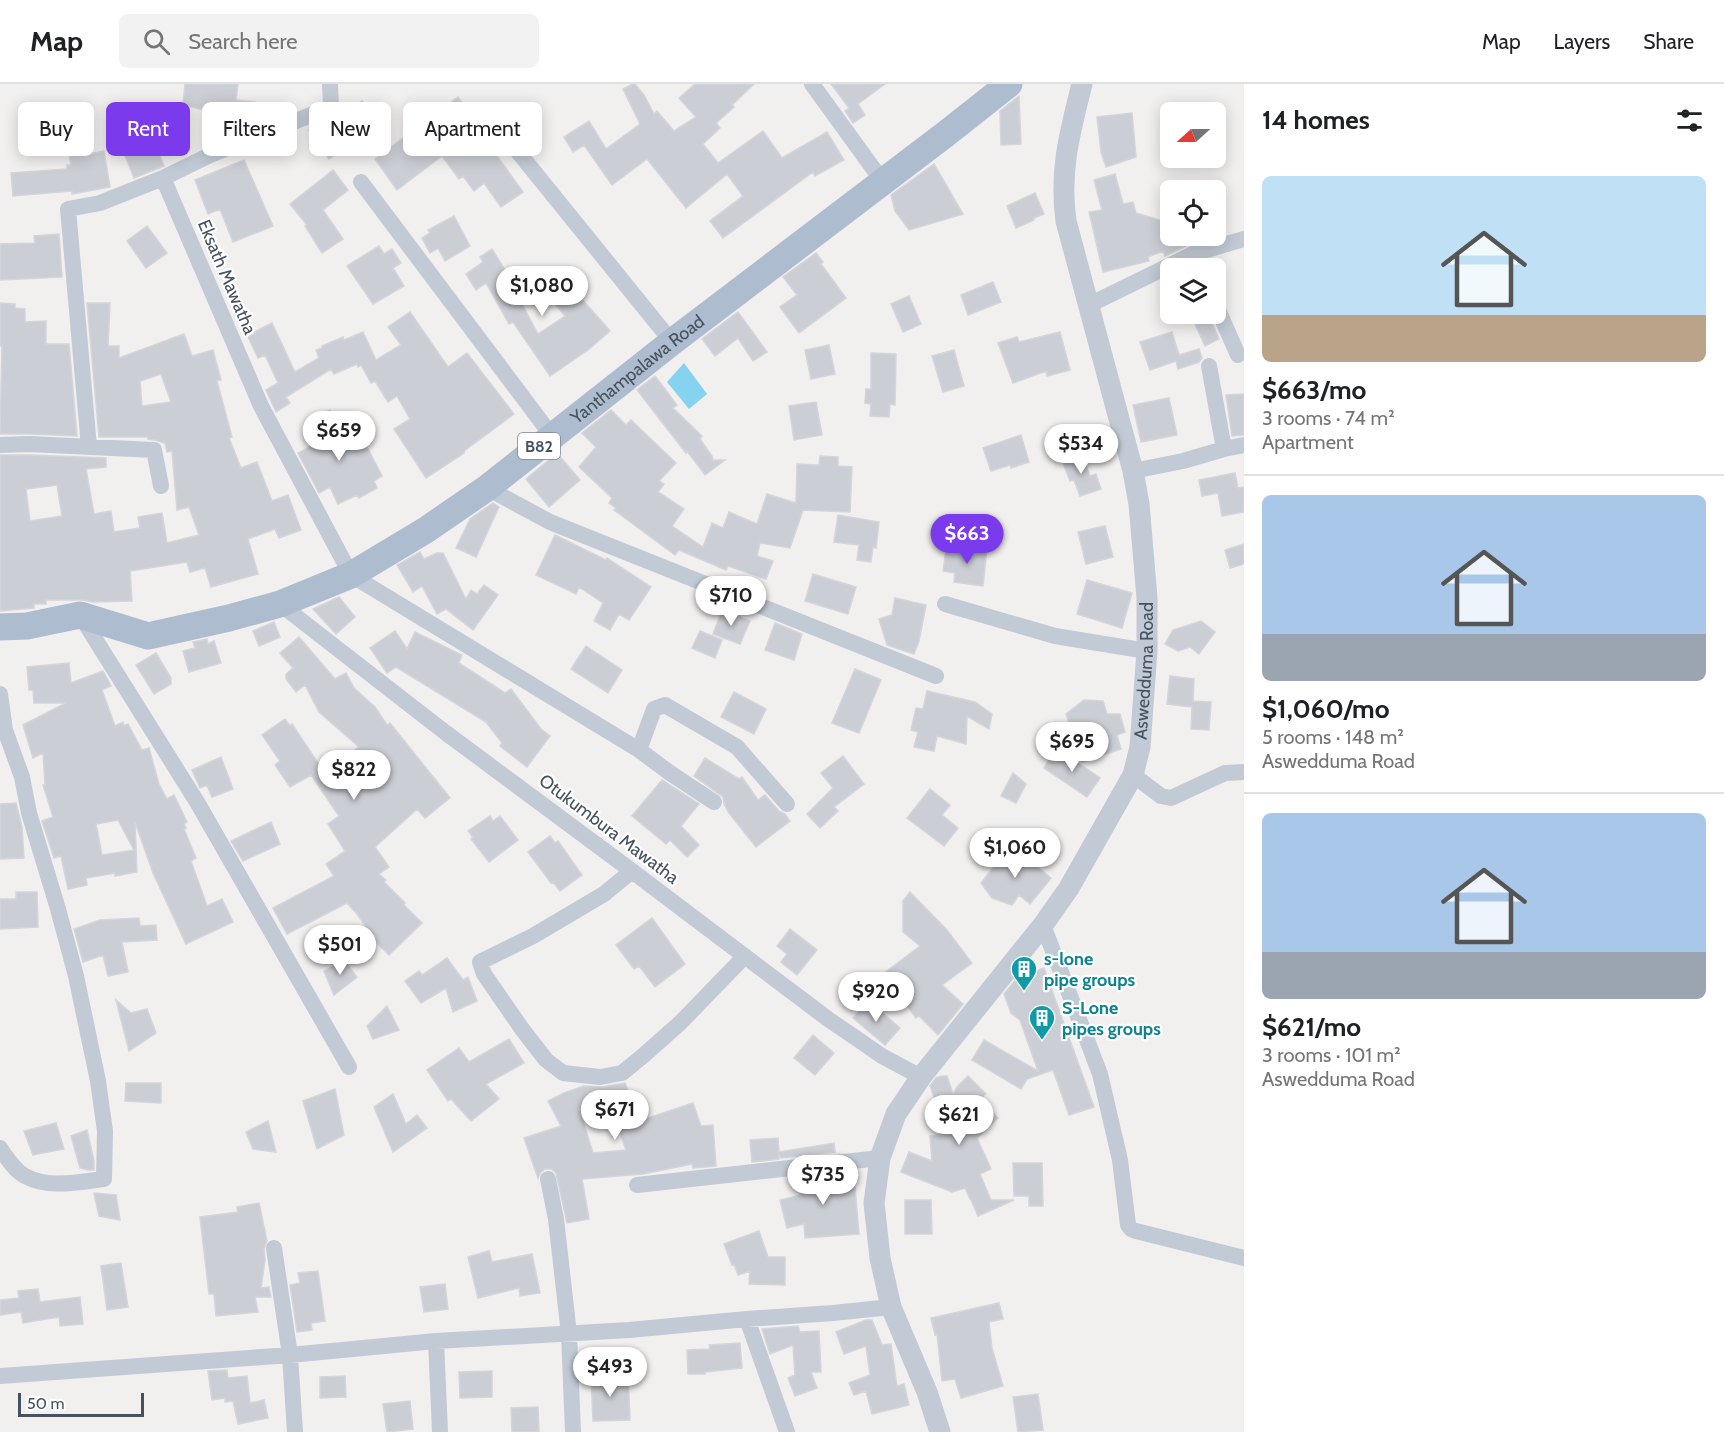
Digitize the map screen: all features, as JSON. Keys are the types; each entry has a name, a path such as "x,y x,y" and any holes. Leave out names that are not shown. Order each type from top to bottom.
{"main road":[{"name":"Yanthampalawa Road","path":"0,627 27,626 80,615 148,636 280,604 351,575 426,530 487,488 672,342 1009,84"}],"street":[{"path":"89,447 68,209 100,203 163,178 210,155 331,107 330,84"},
{"path":"812,84 883,182"},
{"name":"Aswedduma Road","path":"940,1432 927,1392 891,1307 880,1258 874,1203 880,1158 897,1114 921,1077 1043,926 1069,888 1133,775 1140,747 1147,651 1146,586 1139,504 1133,471 1066,220 1063,199 1063,172 1067,146 1082,84"},
{"path":"521,156 672,342"},
{"name":"Eksath Mawatha","path":"163,178 261,406 351,575"},
{"path":"361,182 552,436"},
{"path":"1203,258 1244,239"},
{"path":"1090,306 1160,276"},
{"path":"1224,324 1238,355"},
{"path":"1209,366 1224,449"},
{"path":"0,445 29,444 154,450 161,486"},
{"path":"1133,471 1244,446"},
{"path":"487,488 550,522 936,676"},
{"path":"351,575 639,750 714,801"},
{"name":"Otukumbura Mawatha","path":"280,604 446,733 828,1019 882,1056 921,1077"},
{"path":"945,604 1055,636 1147,651"},
{"path":"80,615 197,802 349,1067"},
{"path":"0,694 4,730 22,777 29,813 76,976 104,1121 104,1179 66,1184 42,1181 25,1176 11,1165 0,1149"},
{"path":"639,750 654,709 665,705 737,747 787,804"},
{"path":"1133,775 1161,796 1171,798 1225,773 1244,772"},
{"path":"632,871 604,894 533,936 480,962 484,974 522,1029 546,1060 563,1073 600,1077 622,1073 680,1023 745,956"},
{"path":"1043,926 1100,1074 1120,1160 1128,1225 1131,1229 1244,1258"},
{"path":"637,1185 880,1158"},
{"path":"548,1179 556,1219 569,1334 573,1432"},
{"path":"274,1248 290,1355 295,1432"},
{"path":"0,1376 290,1355 436,1341 629,1330 891,1307"},
{"path":"747,1319 787,1432"},
{"path":"436,1341 440,1432"}],"water":[{"path":"684,363 707,394 689,409 667,382"}],"building":[{"path":"185,84 238,84 236,100 255,102 202,102 202,110 190,107 190,102 183,102"},
{"path":"633,84 644,95 654,114 657,111 674,131 696,117 679,98 695,84 754,84 716,123 720,128 703,144 718,163 763,131 782,158 827,132 844,160 815,176 813,172 723,238 710,221 743,196 727,174 686,208 647,159 612,185 584,145 573,152 564,137 589,121 606,149 640,124 623,89"},
{"path":"831,84 885,84 858,104 865,115 853,123 845,111 849,108"},
{"path":"1019,96 1021,144 1001,145 1000,111"},
{"path":"458,97 462,102 451,102"},
{"path":"1132,113 1136,157 1106,167 1101,152 1097,117"},
{"path":"403,138 403,156 442,156 397,190 375,159 379,156 391,156 391,147"},
{"path":"104,151 110,187 72,194 72,191 13,196 11,173 67,169 67,165 71,165 69,156 94,156 94,153"},
{"path":"125,156 160,156 164,166 134,178"},
{"path":"442,156 497,156 523,192 501,207 484,183 474,191 463,176 459,179"},
{"path":"244,160 273,226 233,242 220,209 208,214 195,180"},
{"path":"934,164 963,214 909,230 895,211 891,195"},
{"path":"333,170 348,190 323,210 343,239 322,253 305,226 307,225 290,204"},
{"path":"1115,174 1123,204 1133,202 1136,213 1160,220 1160,246 1186,246 1165,256 1163,251 1148,257 1149,261 1103,272 1089,212 1102,210 1094,180"},
{"path":"1035,193 1044,214 1016,228 1007,206"},
{"path":"454,216 470,246 445,261 438,248 430,253 422,238 430,233 428,230"},
{"path":"147,226 167,253 146,268 127,241"},
{"path":"59,234 62,277 0,280 0,244 35,243 34,236"},
{"path":"379,246 384,254 392,249 401,263 393,268 404,286 373,304 347,266"},
{"path":"492,249 513,283 521,280 529,298 521,302 538,334 565,316 556,305 574,290 610,331 588,350 550,376 513,322 509,324 486,283 476,290 466,274 483,262 480,257"},
{"path":"816,253 823,262 821,264 846,298 799,333 780,307 797,295 783,277"},
{"path":"993,282 1001,302 968,315 961,295"},
{"path":"909,296 921,324 903,332 891,304"},
{"path":"0,303 15,304 15,308 25,309 25,322 46,321 46,344 69,344 77,436 0,434 2,346 0,346"},
{"path":"87,303 110,303 108,346 119,346 119,358 184,334 192,356 213,350 221,380 217,381 232,437 229,438 241,468 257,462 272,501 288,495 301,530 279,538 275,529 248,539 258,574 211,587 205,568 190,572 187,562 130,571 132,601 46,600 46,604 34,604 34,608 0,611 0,455 106,458 106,467 86,469 94,514 111,511 114,532 140,528 138,517 162,513 167,543 199,535 189,507 177,510 172,451 167,452 165,443 148,439 148,437 99,437","holes":["161,374 171,402 142,406 140,381","57,485 62,516 30,521 26,489"]},
{"path":"410,312 448,367 467,353 514,414 464,453 426,478 394,429 410,419 397,396 388,402 375,381 371,383 361,365 358,367 357,364 334,374 331,369 286,397 290,403 276,412 266,390 278,383 265,355 258,358 248,337 254,332 272,323 295,372 319,358 316,350 322,346 363,332 376,360 401,345 388,327"},
{"path":"738,312 767,352 753,361 738,338 715,356 702,339"},
{"path":"1195,324 1213,324 1219,339 1205,346"},
{"path":"1060,332 1070,370 1047,376 1046,371 1013,383 998,343 1017,337 1019,342"},
{"path":"1172,332 1179,355 1199,349 1202,358 1199,362 1178,369 1176,361 1150,370 1140,342"},
{"path":"829,345 835,374 811,379 805,350"},
{"path":"954,350 964,386 943,392 932,356"},
{"path":"871,353 896,354 895,405 890,404 889,417 870,416 871,404 865,403 866,389 871,389"},
{"path":"655,376 677,405 673,408 702,436 700,439 713,460 725,460 705,475 637,390"},
{"path":"1244,394 1244,435 1232,436 1226,395"},
{"path":"1169,398 1177,435 1141,442 1133,405"},
{"path":"816,402 822,435 794,440 789,406"},
{"path":"330,410 349,446 362,442 364,447 366,445 382,476 374,481 377,488 359,498 357,495 338,504 330,487 319,493 298,453 322,440 312,419"},
{"path":"611,410 626,425 631,420 676,463 659,481 664,484 658,492 684,509 672,526 703,547 712,523 723,528 729,512 757,524 767,494 796,503 797,464 819,465 820,456 838,457 838,466 852,467 850,512 803,510 790,548 760,543 757,556 773,561 766,579 728,566 726,570 679,550 675,555 614,510 616,508 609,503 612,498 579,467 596,447 582,433"},
{"path":"1021,435 1029,462 991,471 983,448"},
{"path":"1081,452 1090,476 1096,474 1101,489 1080,496 1074,480 1070,481 1062,460"},
{"path":"557,453 580,480 549,507 526,479"},
{"path":"1235,473 1238,488 1244,487 1244,512 1222,516 1218,493 1202,496 1199,480"},
{"path":"493,503 499,507 476,557 456,548 470,519"},
{"path":"838,515 879,522 876,548 873,547 871,562 857,560 859,545 834,542"},
{"path":"1105,526 1113,557 1086,564 1078,532"},
{"path":"555,535 606,560 607,558 651,587 629,620 619,614 610,630 594,621 603,603 579,587 576,594 536,575"},
{"path":"1244,544 1244,564 1230,568 1225,550"},
{"path":"967,545 987,548 983,586 954,582 955,573 943,571 946,550 966,553"},
{"path":"420,552 424,559 437,553 443,553 466,599 471,590 477,594 484,585 498,595 473,630 446,609 437,614 422,586 413,592 397,565"},
{"path":"813,574 856,587 848,614 805,601"},
{"path":"1087,580 1132,593 1122,628 1077,614"},
{"path":"339,597 355,617 336,634 313,609"},
{"path":"895,598 926,605 914,654 887,645 879,619 892,615"},
{"path":"722,610 750,621 740,644 713,634"},
{"path":"1201,621 1215,632 1199,654 1190,647 1178,651 1165,644 1173,630"},
{"path":"274,622 280,637 259,646 253,631"},
{"path":"775,623 802,634 794,660 765,650"},
{"path":"395,631 407,649 415,632 462,655 459,663 505,693 511,689 541,729 550,736 527,767 500,746 502,743 486,722 396,667 387,673 370,648"},
{"path":"700,631 722,640 715,658 692,648"},
{"path":"299,637 335,679 346,673 354,688 375,707 387,725 390,723 450,798 425,818 417,809 375,847 389,867 379,874 422,923 389,955 372,938 347,903 287,934 273,908 334,876 326,864 345,851 328,824 339,816 311,775 290,787 275,765 280,761 262,735 285,719 290,726 292,724 324,772 359,747 319,712 305,685 296,692 286,679 286,674 293,668 280,653"},
{"path":"207,639 208,644 214,641 221,663 189,672 183,651 195,648 193,642"},
{"path":"586,646 622,670 608,693 571,669"},
{"path":"156,653 171,678 171,684 154,694 136,665"},
{"path":"69,663 71,683 103,671 111,686 102,690 115,726 123,722 124,726 128,724 142,750 149,748 159,784 167,799 174,795 187,822 184,824 186,828 184,829 196,858 191,861 207,906 222,899 233,922 186,944 153,873 135,822 137,872 86,878 87,885 68,889 61,856 54,858 42,821 53,817 43,785 45,785 43,753 33,758 23,725 66,703 34,703 33,690 29,690 27,667","holes":["118,820 134,850 102,855 96,824"]},
{"path":"855,669 881,680 859,733 832,723"},
{"path":"1170,676 1194,679 1193,701 1211,702 1209,730 1191,729 1192,707 1167,704"},
{"path":"927,691 975,702 992,714 989,729 967,716 966,744 937,736 934,751 914,747 918,732 911,730 916,708 923,709"},
{"path":"734,692 766,709 754,734 721,717"},
{"path":"1084,700 1103,701 1107,714 1120,714 1125,732 1117,735 1121,749 1082,762 1066,714"},
{"path":"1056,748 1100,778 1087,797 1044,768"},
{"path":"843,756 864,784 834,807 838,811 820,828 807,814 833,788 821,773"},
{"path":"221,757 233,789 212,797 207,785 200,788 192,770"},
{"path":"705,758 739,779 742,777 758,800 765,795 790,821 756,847 729,813 723,797 694,776"},
{"path":"1013,773 1026,784 1016,803 1001,796"},
{"path":"662,780 699,804 681,826 699,845 687,857 670,840 666,844 632,816"},
{"path":"930,789 950,805 942,815 958,828 944,846 907,818"},
{"path":"16,803 22,827 24,858 0,859 0,804"},
{"path":"490,816 493,821 500,816 518,840 489,862 471,839 473,837 468,831"},
{"path":"271,822 280,844 243,861 231,841"},
{"path":"550,836 555,843 558,841 582,875 560,891 553,882 551,883 528,852"},
{"path":"1011,845 1051,878 1030,904 1019,895 1012,905 992,898 981,883"},
{"path":"16,892 37,892 38,927 0,929 0,899 16,899"},
{"path":"910,892 947,930 972,963 942,985 963,1004 938,1035 919,1016 916,1018 883,974 920,946 903,932 903,901"},
{"path":"139,918 140,926 156,925 157,940 122,942 128,972 108,976 103,955 83,962 74,929 100,920"},
{"path":"652,918 685,964 655,987 639,966 634,969 616,945"},
{"path":"790,929 817,950 797,975 781,962 787,954 777,946"},
{"path":"447,958 463,980 468,977 477,1001 453,1012 446,988 421,1003 405,981 419,971 422,975"},
{"path":"344,960 357,977 334,995 324,971"},
{"path":"1044,968 1094,1107 1069,1115 1053,1070 1027,1079 1021,1089 972,1060 984,1040 1038,1071 1020,1020 1011,1013 1004,994 1017,978"},
{"path":"116,1000 131,1013 147,1009 156,1033 129,1051"},
{"path":"868,1000 900,1028 885,1045 853,1018"},
{"path":"387,1006 399,1030 373,1039 367,1026"},
{"path":"813,1035 834,1053 815,1075 794,1058"},
{"path":"509,1039 524,1063 486,1084 499,1099 471,1121 451,1099 448,1101 427,1070 459,1048 469,1062"},
{"path":"947,1076 953,1094 968,1076 986,1094 980,1099 998,1118 977,1138 991,1169 980,1174 991,1200 1014,1200 978,1216 971,1200 973,1200 970,1199 965,1188 952,1192 901,1172 909,1152 932,1161 930,1136 970,1132 944,1106 938,1108 930,1086 936,1078"},
{"path":"126,1083 161,1083 161,1103 125,1101"},
{"path":"625,1083 629,1093 635,1091 645,1119 693,1103 701,1126 713,1125 716,1166 693,1168 692,1164 643,1174 582,1179 589,1219 567,1223 556,1173 552,1169 545,1169 538,1178 524,1138 561,1126 548,1101 584,1086 602,1087","holes":["610,1105 626,1150 593,1153 581,1114"]},
{"path":"335,1089 344,1135 317,1149 303,1101"},
{"path":"393,1094 406,1124 417,1115 427,1128 393,1152 374,1107"},
{"path":"268,1121 276,1152 253,1149 246,1132"},
{"path":"56,1123 64,1149 33,1155 24,1131"},
{"path":"87,1130 94,1170 80,1168 71,1136"},
{"path":"778,1138 779,1152 834,1143 835,1152 781,1158 779,1155 779,1159 752,1162 750,1140"},
{"path":"1013,1163 1042,1163 1043,1206 1029,1206 1029,1196 1014,1196"},
{"path":"839,1173 839,1176 854,1175 859,1234 805,1238 804,1224 787,1228 780,1200 801,1195 792,1178"},
{"path":"94,1193 116,1195 120,1220 99,1216"},
{"path":"905,1200 931,1200 932,1234 905,1234"},
{"path":"259,1203 267,1241 264,1249 265,1260 261,1288 269,1287 271,1297 255,1297 258,1312 216,1316 214,1294 209,1294 200,1217 238,1212 237,1207"},
{"path":"759,1231 768,1257 785,1257 785,1285 749,1284 750,1271 738,1275 734,1264 732,1265 724,1244"},
{"path":"489,1251 492,1262 532,1254 540,1293 520,1296 519,1288 478,1298 468,1257"},
{"path":"121,1263 128,1307 107,1310 101,1266"},
{"path":"318,1271 325,1321 311,1323 312,1330 297,1332 290,1285 300,1283 298,1273"},
{"path":"445,1284 448,1309 424,1312 420,1287"},
{"path":"38,1289 40,1302 80,1297 83,1324 60,1326 59,1317 23,1323 21,1312 0,1315 0,1300 19,1298 18,1291"},
{"path":"999,1303 1003,1319 989,1322 992,1348 1003,1386 961,1398 955,1379 942,1381 937,1334 935,1335 931,1318"},
{"path":"866,1320 872,1320 882,1345 891,1344 897,1386 904,1384 909,1405 872,1414 866,1391 854,1395 849,1383 870,1375 866,1346 844,1354 836,1332"},
{"path":"798,1326 800,1332 819,1331 821,1372 811,1372 817,1388 795,1396 788,1378 795,1375 793,1345 770,1354 762,1329"},
{"path":"740,1343 742,1368 705,1372 705,1374 688,1374 687,1350 710,1349 709,1345"},
{"path":"227,1370 228,1378 247,1376 250,1403 264,1400 268,1418 238,1424 233,1401 225,1402 225,1398 212,1400 208,1371"},
{"path":"492,1371 492,1397 460,1398 459,1372"},
{"path":"628,1375 630,1420 593,1421 591,1376"},
{"path":"345,1376 346,1397 320,1398 320,1377"},
{"path":"1038,1394 1043,1430 1018,1432 1013,1397"},
{"path":"410,1401 413,1429 387,1432 383,1404"},
{"path":"538,1407 539,1432 512,1432 511,1408"}],"place":[{"name":"s-lone pipe groups","path":"1024,992"},
{"name":"S-Lone pipes groups","path":"1042,1041"}]}
